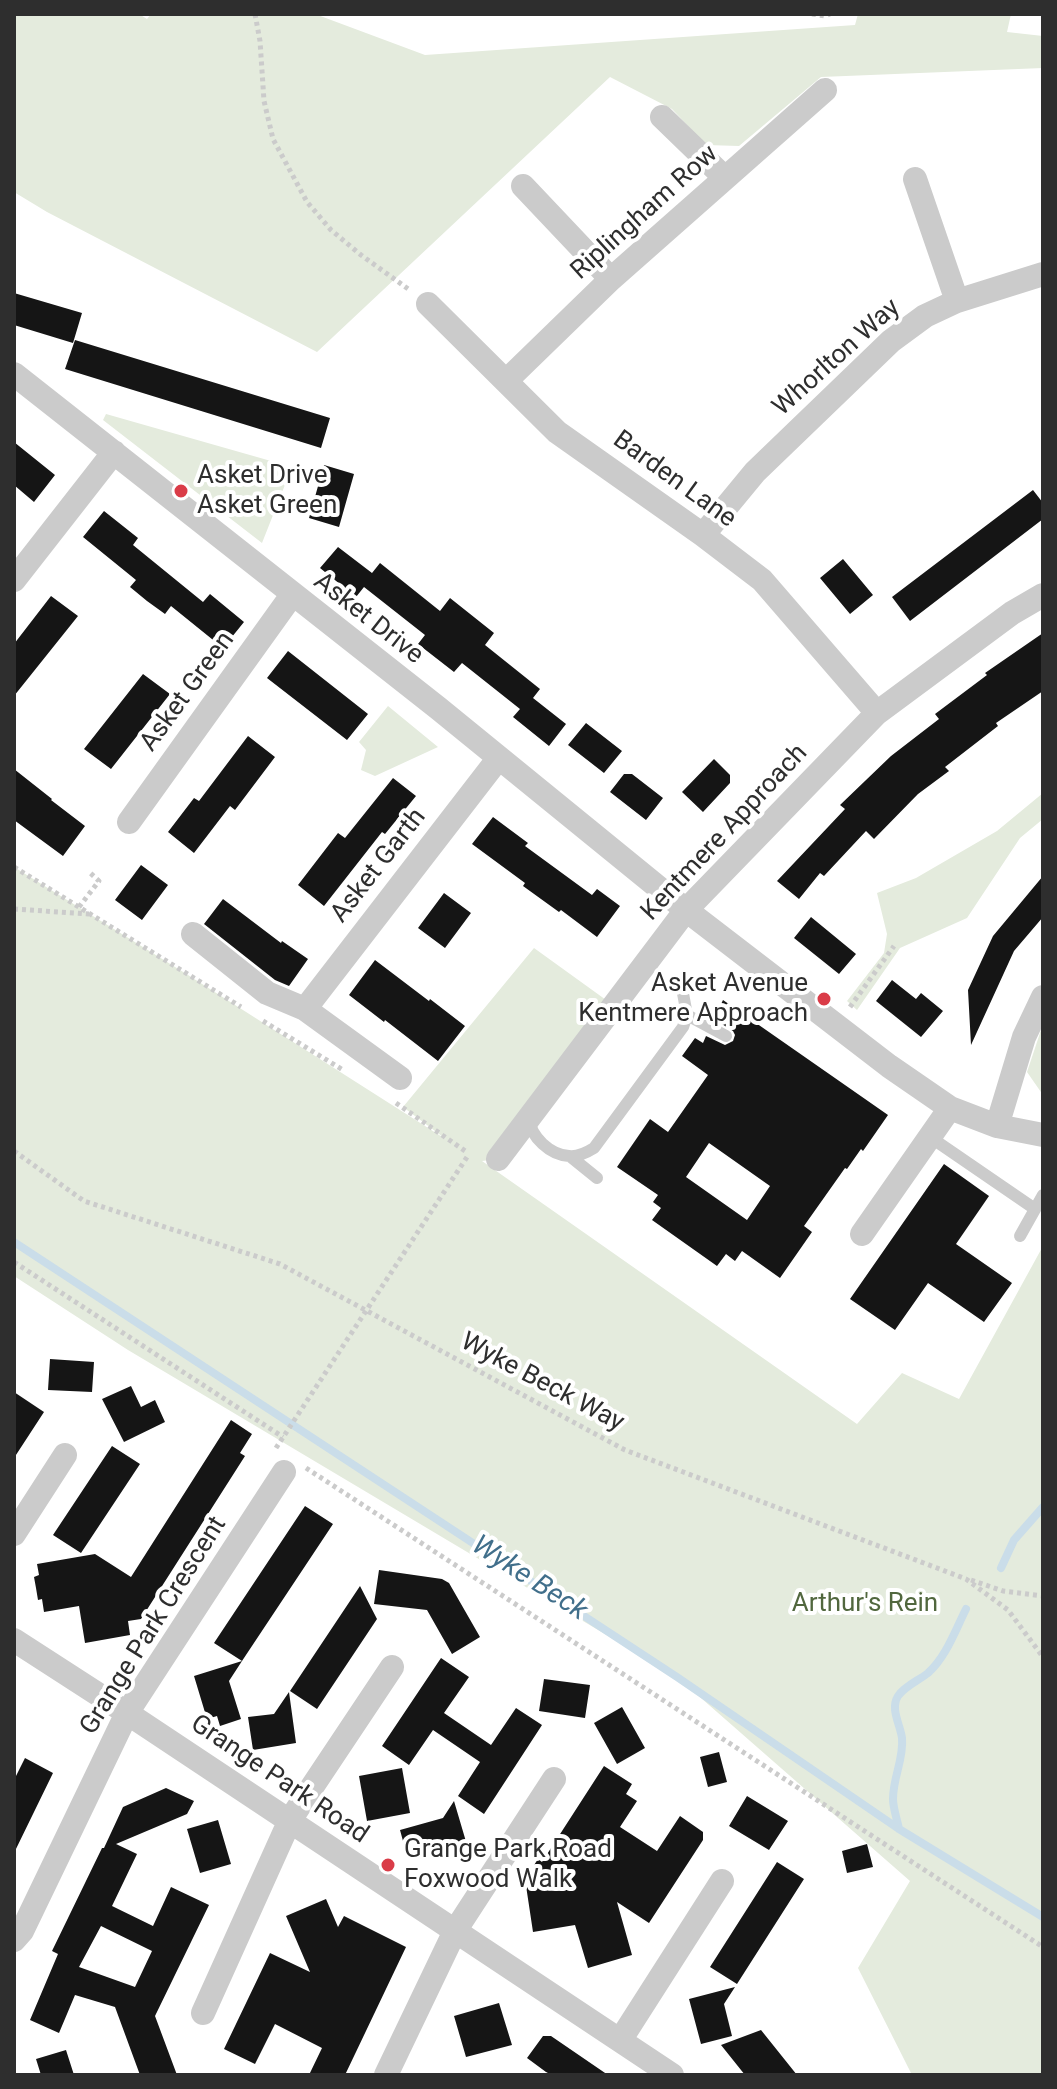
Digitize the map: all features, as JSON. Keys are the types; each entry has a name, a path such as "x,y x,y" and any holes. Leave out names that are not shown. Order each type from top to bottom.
{"street":[{"name":"Riplingham Row","path":"506,381 611,279 825,90"},
{"path":"662,117 725,178"},
{"path":"915,179 957,301"},
{"path":"523,186 611,279"},
{"name":"Whorlton Way","path":"703,535 755,472 891,341 925,316 957,301 1043,274"},
{"name":"Barden Lane","path":"428,304 557,432 762,580 877,713"},
{"name":"Asket Drive","path":"14,374 438,708 686,910 889,1066 950,1108 997,1126 1043,1135"},
{"path":"14,580 114,452"},
{"name":"Asket Green","path":"129,822 292,595"},
{"name":"Kentmere Approach","path":"498,1159 686,910 877,713 1012,613 1043,595"},
{"name":"Asket Garth","path":"305,1009 498,759"},
{"path":"193,934 267,993 305,1009 400,1078"},
{"path":"997,1126 1024,1037 1043,997"},
{"path":"862,1234 950,1108"},
{"path":"14,1534 65,1455"},
{"name":"Grange Park Crescent","path":"14,1940 22,1931 127,1713 293,1469"},
{"name":"Grange Park Road","path":"14,1640 672,2075"},
{"path":"203,2013 290,1820 392,1667"},
{"path":"386,2075 455,1931 554,1779"},
{"path":"621,2039 722,1881"}],"lane":[{"path":"529,1119 535,1137 560,1155 571,1157 594,1148 683,1027 687,1015 682,988"},
{"path":"687,1015 726,1036"},
{"path":"930,1137 1035,1209"},
{"path":"571,1157 597,1178"},
{"path":"1020,1236 1043,1195"}],"path":[{"path":"255,14 264,101 273,139 307,202 331,230 428,304"},
{"path":"812,14 830,14"},
{"path":"79,907 99,881 88,871"},
{"path":"14,909 89,914"},
{"path":"837,1026 894,946"},
{"name":"Wyke Beck Way","path":"14,1151 84,1201 280,1264 625,1450 966,1579 1008,1610 1043,1657"},
{"path":"14,1262 283,1437 468,1153 481,1160 498,1159"},
{"path":"293,1469 1043,1947"},
{"path":"966,1579 1003,1591 1043,1596"}],"green space":[{"path":"14,14 139,14 147,19 151,14 315,14 425,55 855,25 858,14 1011,14 1007,32 1043,36 1043,68 821,77 739,146 706,145 672,109 610,77 317,352 14,192"},
{"path":"106,414 292,467 262,543 103,420"},
{"path":"388,706 438,747 375,776 361,770 366,750 359,742"},
{"path":"1043,793 1043,819 1020,838 967,918 900,948 857,1010 847,1001 884,953 887,934 877,893 916,878 997,831"},
{"name":"Arthur's Rein","path":"14,867 447,1140 403,1107 534,948 613,1005 498,1159 482,1161 857,1424 902,1373 959,1399 1043,1246 1043,2075 912,2075 858,1968 910,1881 677,1677 128,1350 14,1276"},
{"path":"1043,1024 1043,1095 1027,1072"}],"building":[{"path":"14,293 82,313 73,343 14,325"},
{"path":"75,340 330,418 321,448 65,369"},
{"path":"14,442 55,475 34,502 14,485"},
{"path":"324,465 354,474 339,527 309,518"},
{"path":"1033,490 1043,503 1043,519 910,621 892,597"},
{"path":"104,511 138,538 133,545 203,602 210,594 244,622 223,648 171,606 165,614 147,601 130,587 136,580 83,537"},
{"path":"338,547 372,573 380,563 440,611 450,598 494,633 485,645 540,689 533,698 566,724 549,746 513,717 520,709 462,663 454,672 418,644 425,635 364,587 356,597 320,568"},
{"path":"843,559 873,595 850,614 820,578"},
{"path":"51,596 78,616 14,696 14,644"},
{"path":"1043,633 1043,691 996,723 998,726 945,767 949,771 918,794 874,839 866,831 824,876 820,873 799,899 777,881 845,809 840,805 891,756 939,719 935,714 987,675 985,673"},
{"path":"288,651 368,714 347,740 267,678"},
{"path":"143,674 170,694 111,769 84,749"},
{"path":"586,723 622,751 604,773 568,745"},
{"path":"248,736 275,757 235,810 230,806 194,853 168,832 194,798 199,801"},
{"path":"714,759 730,775 730,783 703,812 682,792"},
{"path":"14,769 85,826 63,856 14,820"},
{"path":"624,774 632,774 663,798 646,820 610,792"},
{"path":"393,778 416,796 385,834 382,832 324,906 298,885 338,833 345,838"},
{"path":"493,817 528,843 525,846 592,895 597,889 620,906 597,937 523,886 525,883 472,844"},
{"path":"141,865 168,885 142,920 115,900"},
{"path":"1043,876 1043,917 1014,951 971,1045 968,990 993,936"},
{"path":"444,893 471,913 445,948 418,928"},
{"path":"223,899 281,943 308,959 289,986 275,980 204,924"},
{"path":"811,917 856,954 839,974 794,938"},
{"path":"375,960 465,1026 438,1061 349,995"},
{"path":"892,980 916,999 921,993 943,1011 921,1037 876,1001"},
{"path":"723,1000 888,1115 804,1226 812,1232 780,1278 742,1251 735,1261 726,1254 717,1266 652,1220 661,1208 653,1202 658,1195 617,1167 650,1119 668,1132 708,1075 682,1056 695,1038 703,1043 706,1036 725,1045 733,1041 733,1031 714,1019","holes":["709,1143 770,1186 747,1220 686,1177"]},
{"path":"944,1164 989,1196 956,1244 1012,1283 984,1322 928,1283 895,1330 850,1299"},
{"path":"50,1359 94,1362 92,1392 48,1390"},
{"path":"131,1386 141,1407 155,1400 165,1422 124,1442 102,1399"},
{"path":"14,1392 44,1412 14,1458"},
{"path":"231,1420 252,1434 240,1453 245,1456 141,1619 128,1621 130,1635 85,1643 79,1606 44,1612 42,1599 38,1600 34,1577 39,1575 37,1564 95,1554 131,1577"},
{"path":"112,1446 140,1464 81,1553 53,1535"},
{"path":"305,1506 333,1524 242,1661 214,1643"},
{"path":"379,1570 442,1579 449,1583 480,1637 452,1654 427,1610 374,1604"},
{"path":"360,1586 377,1619 317,1709 290,1691"},
{"path":"441,1658 469,1677 444,1713 491,1745 516,1708 542,1725 484,1814 458,1796 480,1762 433,1730 409,1765 382,1746"},
{"path":"242,1661 229,1681 241,1719 220,1726 217,1716 207,1719 194,1676"},
{"path":"544,1679 590,1685 585,1718 539,1711"},
{"path":"289,1692 296,1743 253,1750 248,1717 274,1714"},
{"path":"622,1707 645,1748 617,1764 594,1723"},
{"path":"719,1752 727,1782 708,1787 700,1757"},
{"path":"25,1758 53,1773 14,1853 14,1780"},
{"path":"604,1766 632,1784 626,1794 637,1801 620,1827 657,1851 680,1816 703,1832 703,1840 649,1923 617,1902 632,1955 588,1968 575,1925 533,1932 525,1879 538,1859 542,1862"},
{"path":"402,1768 410,1813 367,1821 359,1776"},
{"path":"166,1788 194,1801 187,1814 116,1844 137,1854 112,1906 153,1926 171,1887 209,1905 155,2016 177,2075 140,2075 115,2007 75,1995 59,2033 30,2020 58,1954 52,1951 123,1807","holes":["101,1926 152,1951 135,1987 79,1967"]},
{"path":"747,1796 788,1821 769,1850 729,1826"},
{"path":"454,1801 467,1845 420,1858 418,1849 406,1852 400,1830 443,1818"},
{"path":"218,1820 231,1864 200,1873 187,1829"},
{"path":"867,1844 873,1867 847,1873 842,1851"},
{"path":"777,1862 804,1879 737,1984 710,1967"},
{"path":"326,1899 338,1927 344,1916 406,1947 345,2075 309,2075 322,2048 275,2024 255,2064 224,2049 270,1953 310,1972 286,1916"},
{"path":"735,1987 724,2004 732,2036 701,2044 689,1999"},
{"path":"499,2003 512,2045 466,2057 454,2016"},
{"path":"761,2030 797,2075 745,2075 721,2045"},
{"path":"543,2036 551,2036 608,2075 552,2075 546,2072 527,2058"},
{"path":"66,2050 74,2075 41,2075 36,2059"}],"waterway":[{"name":"Wyke Beck","path":"14,1242 677,1677 899,1829 1043,1917"},
{"path":"1001,1568 1014,1540 1043,1507"},
{"path":"899,1829 893,1799 902,1738 895,1711 896,1701 905,1689 928,1673 940,1659 966,1609"}],"place":[{"name":"Asket Drive Asket Green","path":"181,491"},
{"name":"Asket Avenue Kentmere Approach","path":"824,999"},
{"name":"Grange Park Road Foxwood Walk","path":"388,1865"}]}
